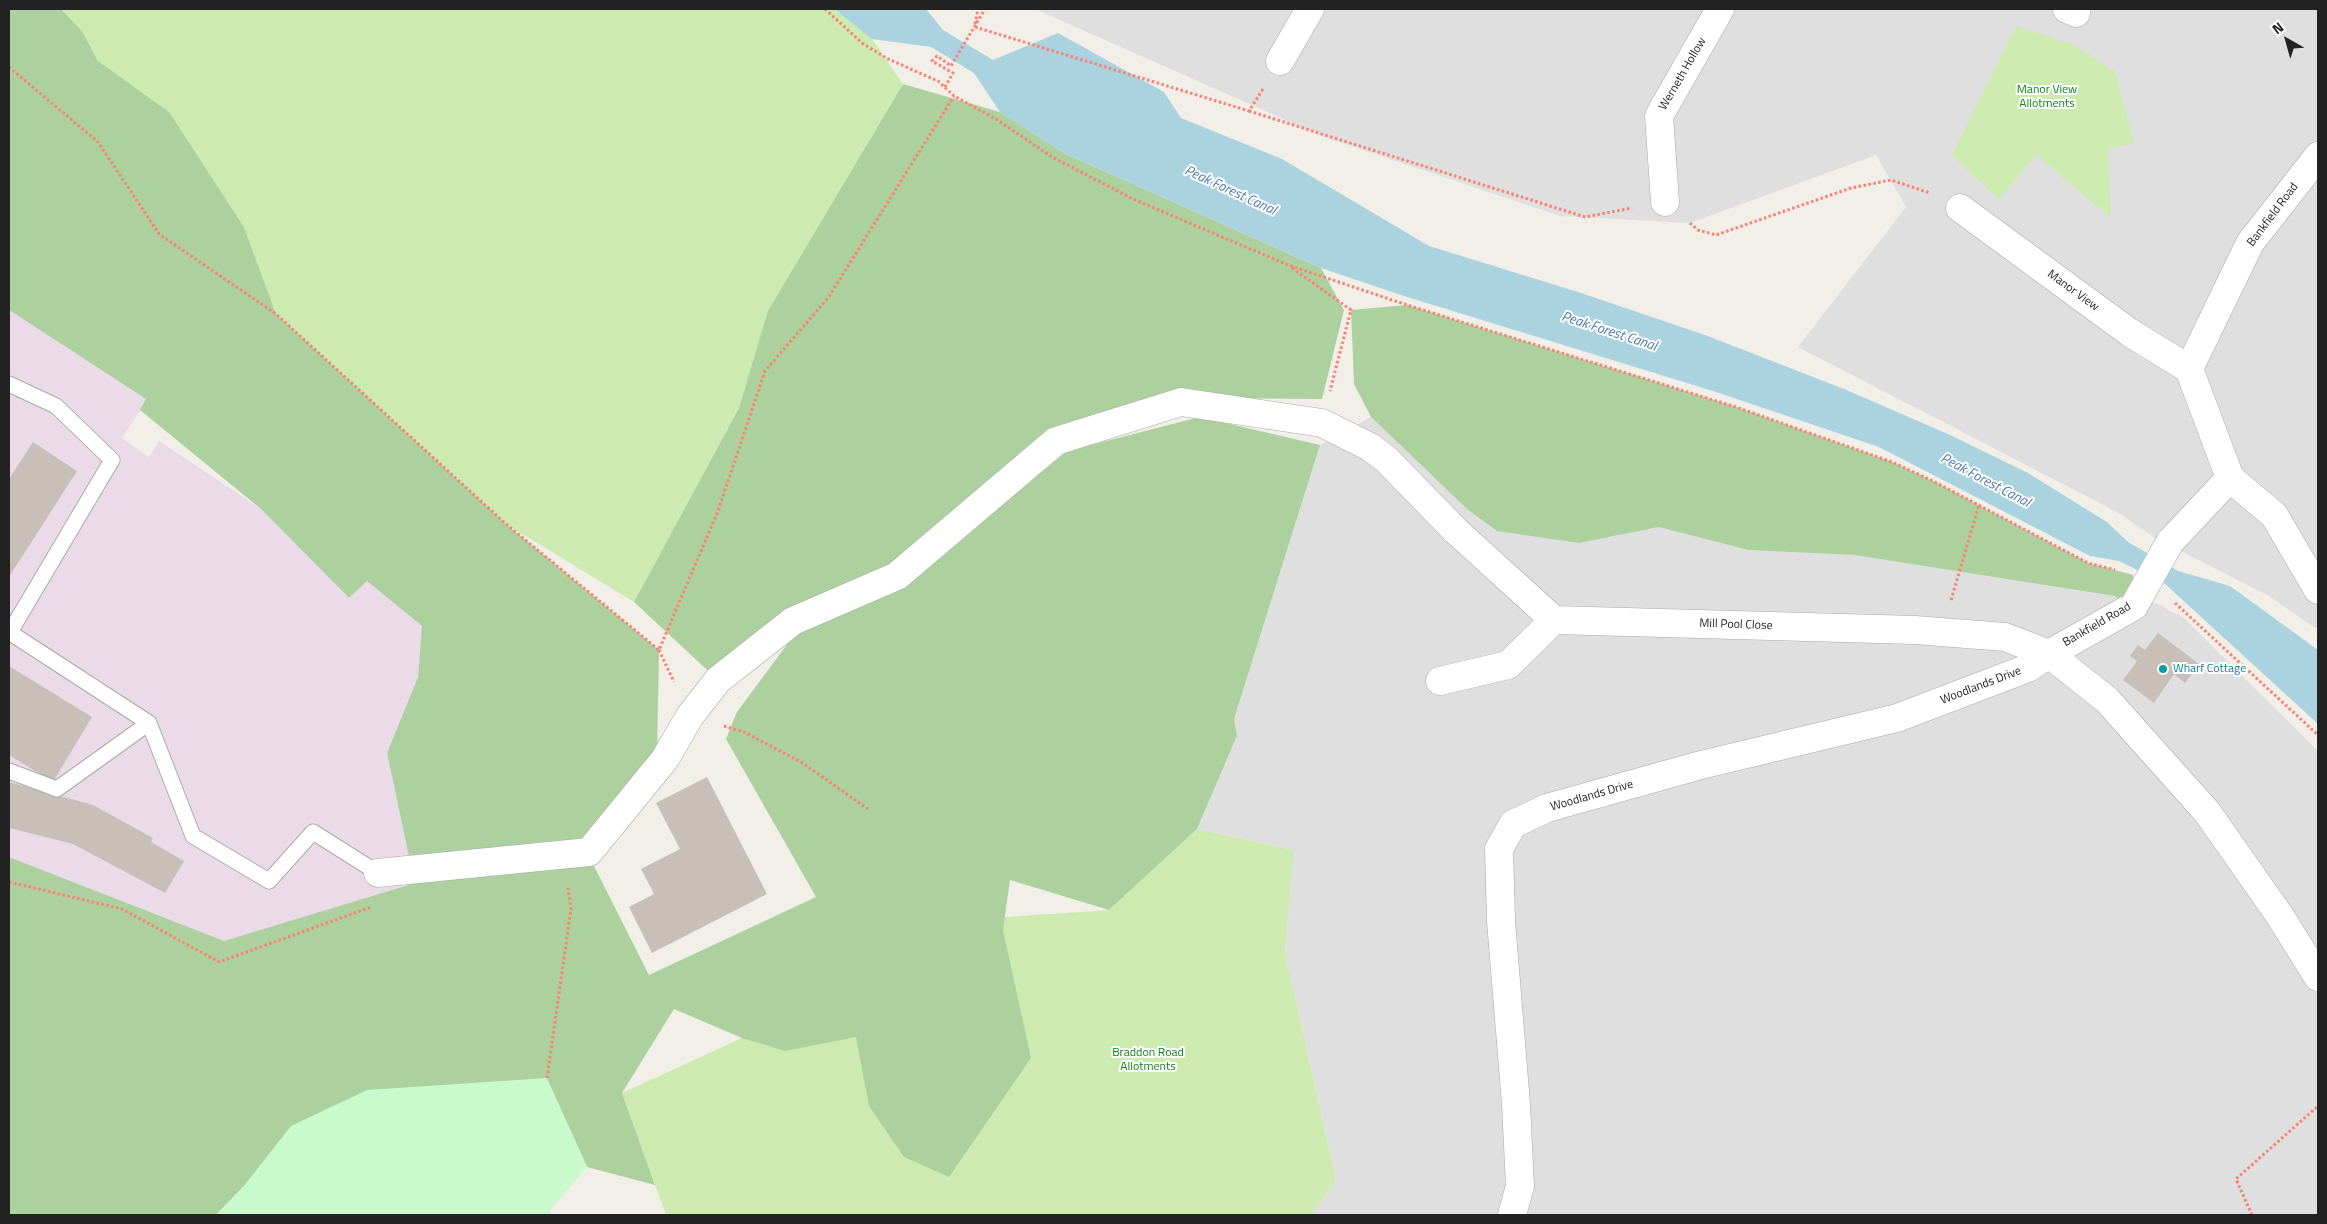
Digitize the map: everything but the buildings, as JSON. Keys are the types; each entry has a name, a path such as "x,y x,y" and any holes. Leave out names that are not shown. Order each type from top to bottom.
{"street":[{"path":"1280,61 1310,9"},
{"name":"Werneth Hollow","path":"1665,202 1658,116 1720,9"},
{"name":"Bankfield Road","path":"2189,369 2250,243 2318,156"},
{"name":"Manor View","path":"1960,208 2129,332 2189,369"},
{"path":"2189,369 2230,478 2274,516 2318,590"},
{"path":"378,873 476,865 589,852 665,759 690,716 718,680 793,621 897,576 1056,441 1181,402 1322,423 1370,447 1386,459 1456,531 1554,620 1508,665 1440,682"},
{"name":"Bankfield Road","path":"2230,478 2170,542 2134,606 2049,654 2107,700 2207,812 2280,916 2318,977"},
{"name":"Mill Pool Close","path":"1554,620 1942,632 2005,637 2049,654"},
{"name":"Woodlands Drive","path":"1512,1215 1520,1186 1516,1104 1501,921 1499,849 1513,824 1547,808 1692,767 1897,718 2028,668 2049,654"}],"lane":[{"path":"9,384 56,406 112,460 9,632 149,724 193,836 269,881 313,832 378,873"},
{"path":"9,771 57,788 149,724"}],"path":[{"path":"825,9 862,43 888,59 938,81 954,96 996,119 1052,157 1133,198 1288,265 1407,305 1727,404 1892,462 1979,505 2088,563 2124,573"},
{"path":"975,27 978,9"},
{"path":"945,87 953,73 932,60 937,56 951,66 985,9"},
{"path":"975,27 1585,217 1665,202 1698,230 1716,234 1851,188 1891,180 1927,192 1960,208"},
{"path":"1249,111 1280,61"},
{"path":"9,67 98,142 159,234 276,314 506,524 660,650 718,511 765,371 828,298 954,96"},
{"path":"1288,265 1351,310 1322,423"},
{"path":"1942,632 1979,505"},
{"path":"2168,597 2318,736"},
{"path":"690,716 744,732 801,762 868,810"},
{"path":"9,882 122,909 219,962 373,906"},
{"path":"547,1078 571,909"},
{"path":"2252,1215 2236,1179 2318,1106"}],"shaded area":[{"path":"1035,9 2318,9 2318,626 2315,628 2269,596 2155,538 2117,512 1798,347 1906,207 1876,155 1690,223 1560,216 1324,137"},
{"path":"9,309 147,400 122,438 149,457 159,441 261,509 349,598 367,580 422,626 418,677 387,753 415,883 224,942 9,857"},
{"path":"1371,417 1467,509 1579,543 1659,527 1748,550 1854,555 2156,603 2184,618 2318,751 2318,1215 1311,1215 1336,1180 1285,953 1294,850 1197,829 1237,737 1234,719 1320,445"}],"green space":[{"path":"9,9 61,9 82,31 98,61 169,112 244,227 276,314 506,524 659,650 657,761 582,842 410,861 387,753 418,677 422,626 367,581 349,598 261,509 140,410 146,399 9,310"},
{"path":"61,9 834,9 872,39 903,84 769,311 739,408 634,602 506,524 276,314 244,227 169,113 98,61 82,31"},
{"name":"Manor View Allotments","path":"2016,26 2073,44 2115,72 2134,144 2108,148 2111,218 2036,155 1999,200 1952,155"},
{"path":"903,84 1000,112 1064,153 1321,268 1344,310 1322,399 1175,398 1055,434 981,505 718,680 634,602 739,408 768,311"},
{"path":"1407,305 1736,407 1892,462 1935,482 2088,563 2133,575 2134,606 2114,596 1854,555 1748,550 1659,527 1579,543 1497,531 1467,509 1371,417 1354,384 1351,310"},
{"path":"1200,417 1320,445 1234,719 1237,736 1197,829 1109,910 1010,880 1003,930 1031,1058 949,1177 904,1157 869,1106 856,1037 785,1051 742,1038 674,1009 622,1093 655,1185 587,1167 546,1078 243,1187 216,1215 10,1215 9,857 224,941 415,883 593,864 649,975 816,897 726,739 737,712 797,631 990,514 1067,451"},
{"name":"Braddon Road Allotments","path":"1197,829 1294,850 1285,953 1336,1180 1311,1215 666,1215 622,1093 1006,917 1109,910"},
{"path":"547,1078 587,1167 550,1210 550,1215 216,1215 243,1187 291,1126 367,1090"}],"water":[{"name":"Peak Forest Canal","path":"834,9 926,9 943,30 993,60 1058,33 1164,92 1181,118 1282,159 1429,246 1578,292 1705,335 1844,389 1948,434 2028,473 2107,522 2128,542 2178,571 2230,586 2318,650 2318,724 2164,583 2119,561 2090,556 1879,447 1713,391 1404,296 1321,268 1064,153 1000,112 974,73 931,47 872,39"}],"place":[{"name":"Wharf Cottage","path":"2163,669"}]}
